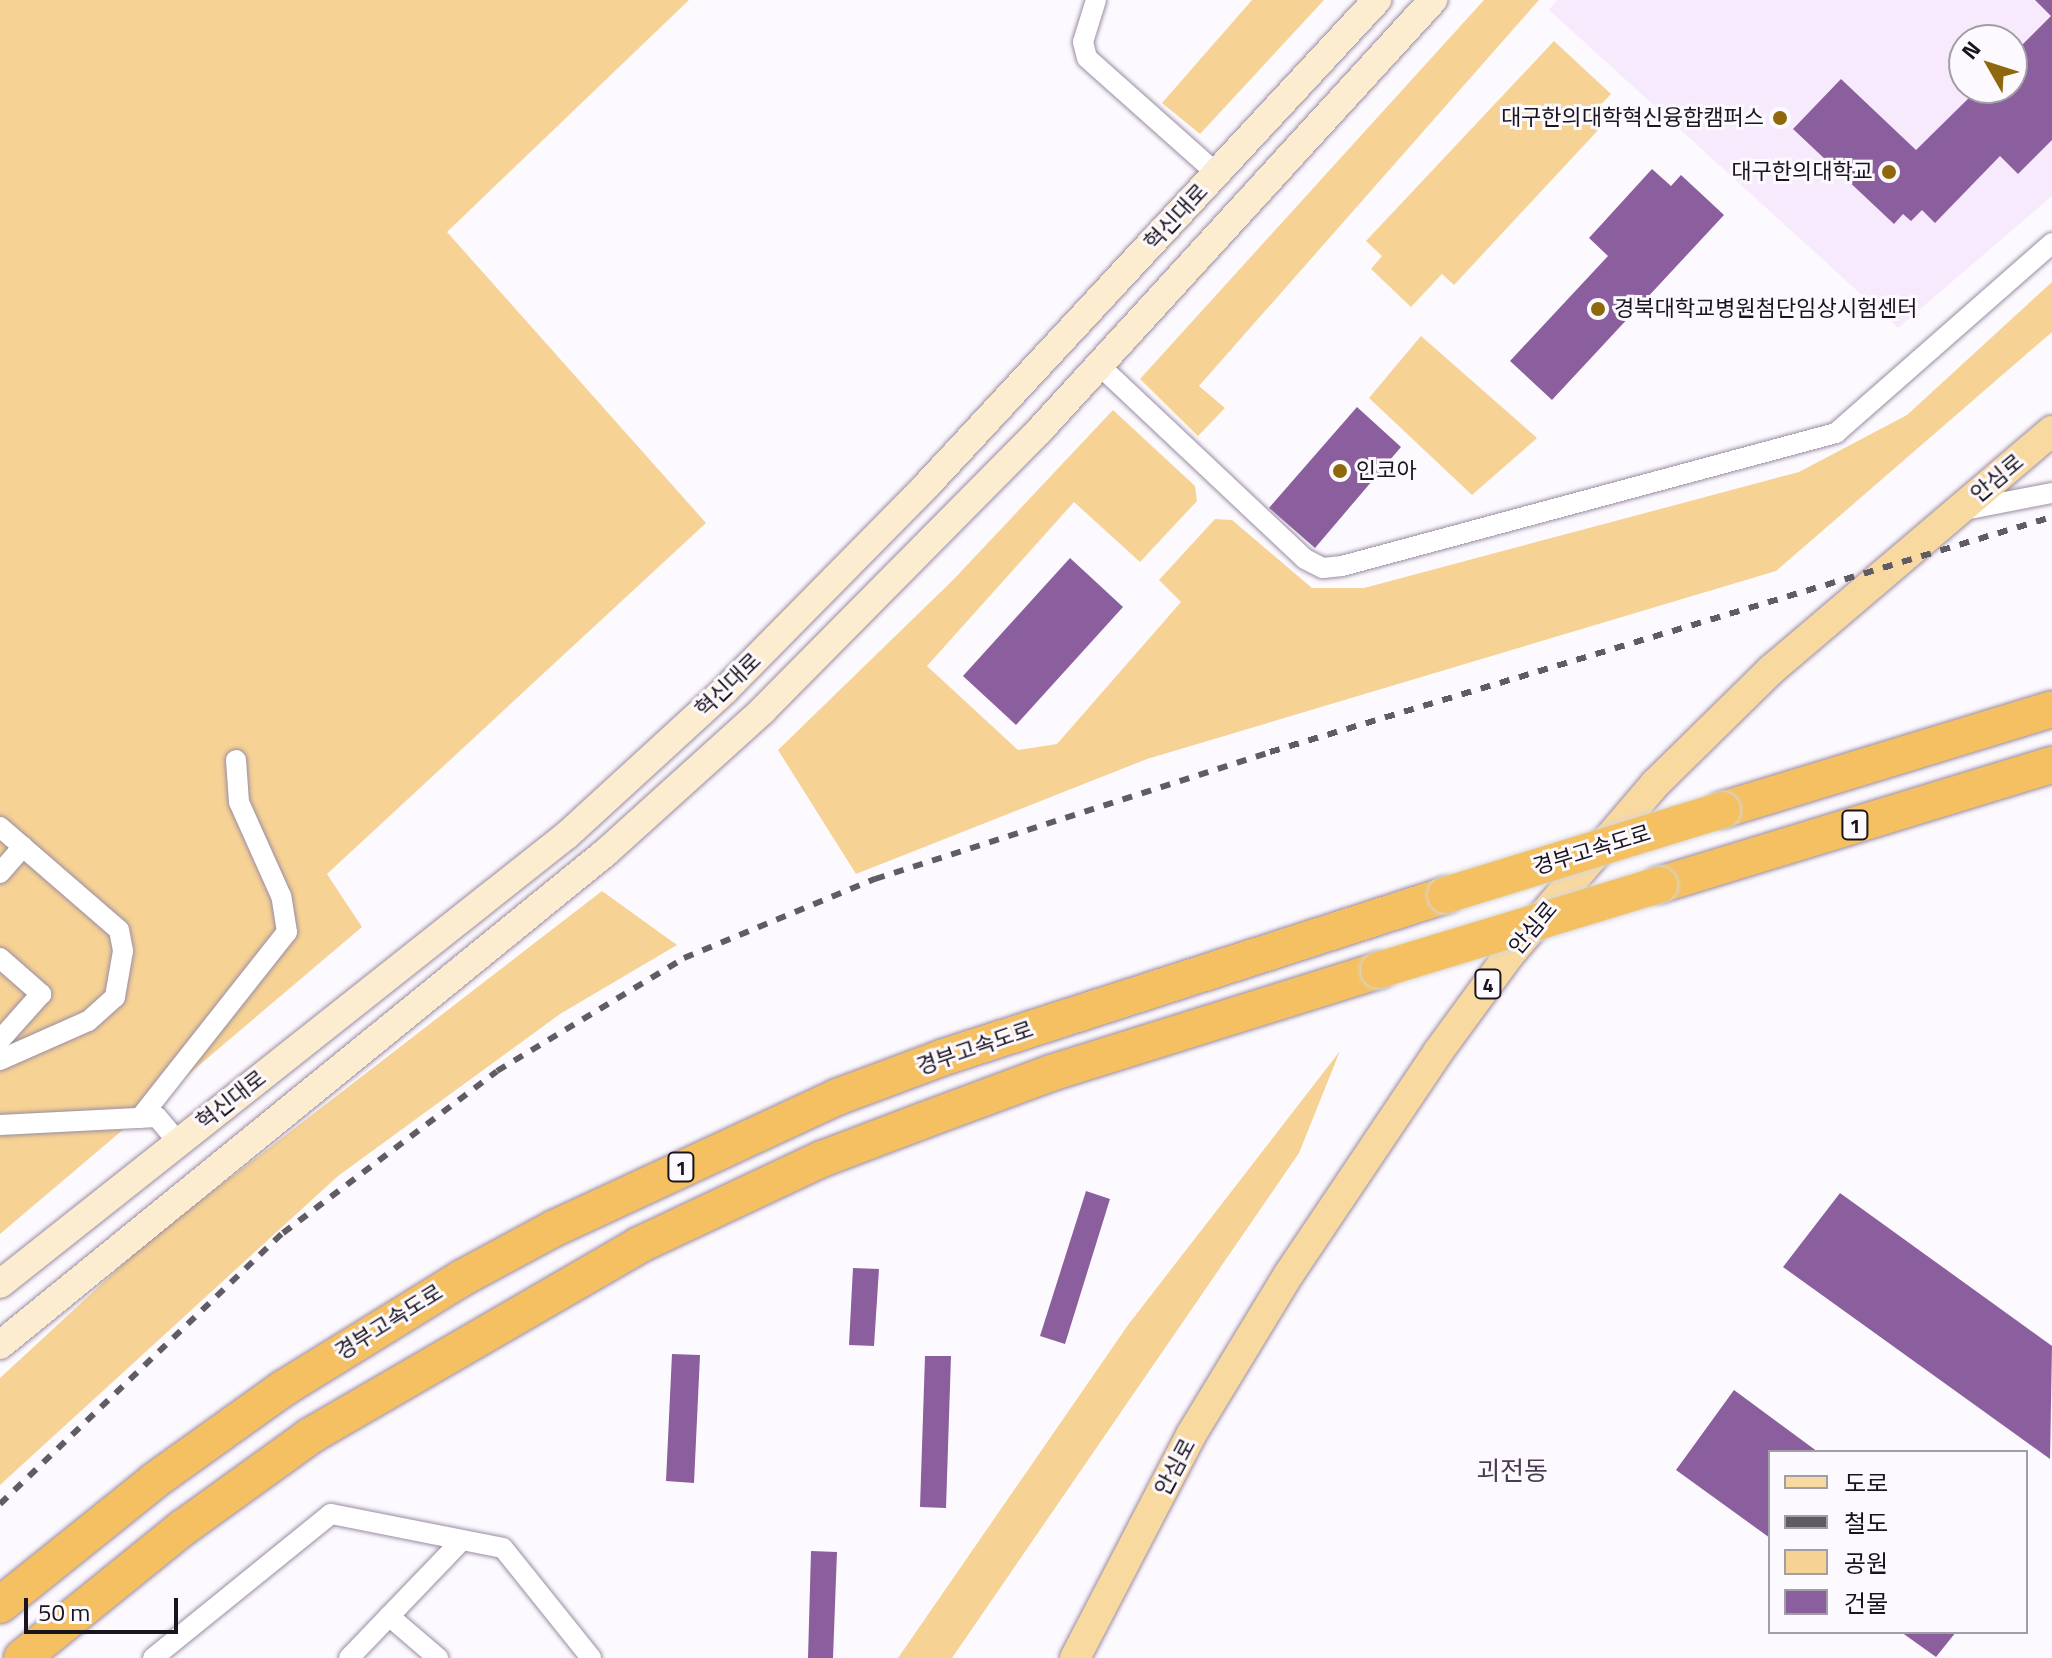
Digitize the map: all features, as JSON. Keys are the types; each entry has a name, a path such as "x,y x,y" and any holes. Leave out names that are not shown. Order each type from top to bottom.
{"highway":[{"name":"경부고속도로","path":"0,1605 143,1490 284,1388 462,1278 555,1228 864,1087 1446,895 2052,709"},
{"name":"1","path":"22,1658 184,1527 310,1436 639,1245 822,1159 1051,1073 2052,765"}],"main road":[{"name":"혁신대로","path":"0,1284 567,835 725,690 927,485 1377,0"},
{"path":"0,1345 605,853 763,710 1099,365 1433,0"},
{"name":"안심로","path":"1075,1658 1191,1435 1289,1274 1414,1095 1438,1052 1509,955 1676,763 1771,670 2052,431"}],"street":[{"path":"1096,0 1083,42 1087,58 1216,173"},
{"path":"1099,365 1305,559 1323,568 1342,566 1836,433 2052,243"},
{"path":"1959,511 2052,493"},
{"path":"140,1118 287,932 281,896 239,802 236,760"},
{"path":"0,827 119,930 123,951 115,997 88,1021 0,1060"},
{"path":"0,873 23,847"},
{"path":"0,958 41,994 0,1040"},
{"path":"0,1125 157,1117 178,1142"},
{"path":"153,1658 331,1514 503,1548 588,1657"},
{"path":"349,1658 462,1540"},
{"path":"389,1616 438,1658"}],"shaded area":[{"name":"대구한의대학혁신융합캠퍼스","path":"1557,0 2052,0 2052,196 1898,328 1549,10"}],"green space":[{"path":"0,0 689,0 447,232 706,523 327,874 362,927 0,1234"},
{"path":"1252,0 1324,0 1200,134 1162,103"},
{"path":"1484,0 1539,0 1199,386 1225,408 1198,436 1140,379"},
{"path":"1554,41 1611,94 1590,116 1601,127 1454,285 1442,274 1411,307 1371,269 1382,256 1366,241"},
{"path":"2052,282 2052,332 1776,571 1147,759 856,874 778,750 953,580 1113,410 1195,486 1197,501 1140,562 1074,502 927,666 1018,750 1057,744 1181,602 1159,580 1215,519 1232,520 1312,588 1364,588 1799,472 1907,415"},
{"path":"1421,336 1537,438 1472,495 1369,398"},
{"path":"602,891 677,945 560,1014 338,1176 0,1485 0,1378 146,1243"},
{"path":"1340,1051 1299,1153 952,1658 898,1658 1128,1325"}],"building":[{"path":"2035,0 2052,0 2052,140 2018,174 2000,156 1935,223 1922,210 1911,221 1903,214 1894,224 1793,129 1841,79 1916,150 1963,104 2028,104 2028,39 2051,16"},
{"name":"경북대학교병원첨단임상시험센터","path":"1652,169 1671,186 1681,175 1724,215 1552,400 1510,361 1608,256 1589,238"},
{"name":"인코아","path":"1357,407 1401,447 1315,548 1269,508"},
{"path":"1070,558 1123,607 1016,725 963,676"},
{"path":"1086,1191 1110,1199 1065,1344 1040,1336"},
{"path":"1840,1193 2052,1346 2050,1459 1783,1267"},
{"path":"853,1268 879,1269 874,1346 849,1345"},
{"path":"672,1354 700,1355 694,1483 666,1481"},
{"path":"925,1356 951,1356 946,1508 920,1507"},
{"path":"1734,1390 1815,1450 1768,1450 1768,1537 1676,1470"},
{"path":"811,1551 837,1552 833,1658 808,1658"},
{"path":"1904,1634 1954,1634 1936,1657"}],"railway":[{"path":"0,1504 283,1233 497,1071 684,958 875,879 1270,752 2052,517"}],"place":[{"name":"대구한의대학혁신융합캠퍼스","path":"1780,118"},
{"name":"대구한의대학교","path":"1889,172"},
{"name":"경북대학교병원첨단임상시험센터","path":"1598,309"},
{"name":"인코아","path":"1340,471"}],"district":[{"name":"괴전동","path":"1512,1471"}]}
